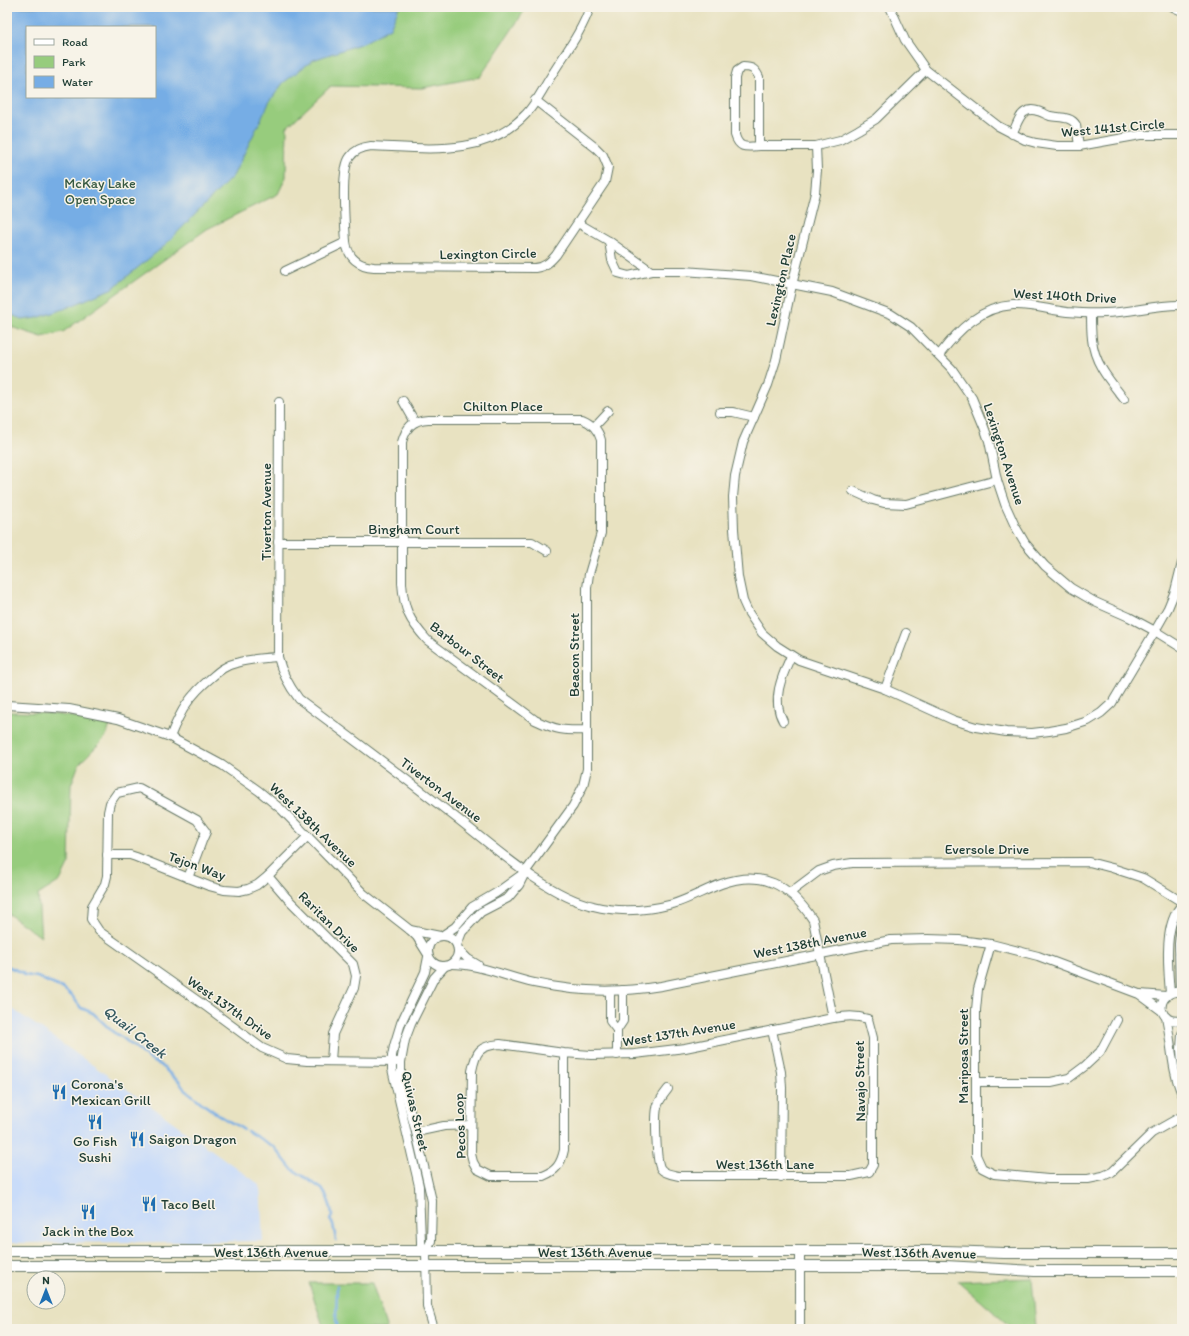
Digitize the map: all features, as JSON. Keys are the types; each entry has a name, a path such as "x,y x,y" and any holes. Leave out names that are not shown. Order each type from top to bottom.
{"main road":[{"name":"West 136th Avenue","path":"7,1251 800,1251 1182,1253"},
{"name":"West 136th Avenue","path":"7,1266 945,1266 1035,1271 1182,1271"}],"street":[{"name":"Lexington Circle","path":"535,100 596,148 606,160 608,167 605,182 551,262 535,268 368,266 354,260 348,253 346,242 345,172 348,160 354,152 361,148 371,146 447,149 474,145 489,140 514,125 528,112 535,100 581,29 590,7"},
{"name":"West 141st Circle","path":"890,7 904,40 926,70 998,126 1025,140 1047,145 1079,146 1141,135 1182,135"},
{"path":"1173,7 1182,10"},
{"path":"759,146 759,77 756,71 750,67 743,68 738,71 735,78 735,135 737,142 744,147 816,146 840,140 876,119 926,70"},
{"path":"1012,134 1022,114 1026,111 1038,111 1051,116 1067,118 1074,123 1076,125 1079,146"},
{"name":"Lexington Place","path":"816,146 817,170 815,193 792,285 776,360 768,385 741,448 735,476 733,497 738,577 744,601 754,622 769,640 791,656 885,689 941,715 976,727 1006,732 1032,732 1066,728 1080,724 1095,717 1112,703 1168,608 1175,591 1182,563"},
{"path":"578,223 609,241 651,271"},
{"name":"Lexington Avenue","path":"609,241 612,260 618,273 629,276 651,271 684,271 751,276 832,292 891,314 911,327 940,354 972,398 989,441 997,480 1005,504 1025,543 1045,566 1071,588 1155,631 1182,648"},
{"path":"285,271 346,242"},
{"name":"West 140th Drive","path":"940,354 948,343 974,318 989,310 1001,307 1025,306 1091,314 1128,312 1159,306 1182,305"},
{"path":"1091,314 1092,339 1099,364 1106,376 1124,399"},
{"path":"403,401 415,422"},
{"name":"Tiverton Avenue","path":"279,402 278,657 284,676 299,699 526,871 570,899 609,910 638,911 673,904 738,878 753,878 767,881 791,892 807,910 812,920 820,954"},
{"path":"594,426 608,411"},
{"path":"720,412 733,412 754,417"},
{"name":"Chilton Place","path":"415,422 428,418 582,419 594,426"},
{"name":"Barbour Street","path":"415,422 405,431 402,442 402,583 403,600 407,613 416,628 427,640 535,720 554,729 568,731 587,730"},
{"name":"Beacon Street","path":"458,947 462,932 481,912 508,898 519,885 526,871 573,806 583,786 587,768 587,588 589,574 601,533 601,440 600,434 594,426"},
{"path":"853,491 884,503 906,504 997,480"},
{"name":"Bingham Court","path":"278,542 532,542 547,551"},
{"path":"885,689 906,633"},
{"path":"783,721 778,711 777,702 781,681 791,656"},
{"path":"170,737 186,704 199,688 221,670 234,663 278,657"},
{"name":"West 138th Avenue","path":"7,705 58,708 88,712 132,723 170,737 203,753 243,779 282,810 364,894 410,930 417,937 428,955"},
{"path":"107,855 108,812 110,803 117,793 139,788 197,820 206,832 188,878"},
{"name":"Tejon Way","path":"107,855 130,855 208,886 232,891 248,889 257,885 308,836"},
{"name":"West 137th Drive","path":"107,855 107,876 105,884 92,906 91,919 99,931 262,1048 286,1059 401,1062"},
{"name":"Eversole Drive","path":"791,892 819,871 833,866 852,863 1089,862 1143,878 1182,903"},
{"name":"Beacon Street","path":"442,936 454,927 472,907 496,893 526,871"},
{"name":"Raritan Drive","path":"268,876 287,898 353,964 356,976 354,988 333,1034 331,1061"},
{"path":"1182,903 1173,917 1169,944 1168,995 1162,1003 1170,1036 1174,1073 1182,1094"},
{"path":"1181,993 1178,944 1182,916"},
{"name":"West 138th Avenue","path":"410,930 442,936"},
{"path":"442,936 452,938 458,947 457,958 448,965 435,964 428,955 428,948 432,940 442,936"},
{"name":"West 138th Avenue","path":"458,947 468,959 482,967 508,976 534,983 563,988 610,991 637,990 662,986 891,940 960,940 991,944 1038,956 1139,994 1164,1014"},
{"name":"Mariposa Street","path":"991,944 978,989 976,1010 976,1155 982,1168 994,1174 1012,1177 1088,1179 1103,1176 1112,1172 1152,1133 1182,1116"},
{"path":"820,954 833,1018"},
{"name":"Quivas Street","path":"426,1251 421,1246 419,1186 395,1086 392,1061 394,1046 401,1023 425,972 428,955"},
{"name":"West 138th Avenue","path":"448,965 460,964 482,967"},
{"name":"Quivas Street","path":"434,1329 428,1306 426,1266 426,1251 431,1241 432,1201 416,1132 401,1079 401,1062 405,1040 411,1024 434,978 448,965"},
{"path":"617,1055 617,1030 623,1022 623,990"},
{"path":"610,991 610,1022 617,1030"},
{"name":"West 138th Avenue","path":"1139,994 1168,995 1181,993"},
{"path":"1164,1014 1173,1021 1182,1020"},
{"name":"Navajo Street","path":"833,1018 850,1015 868,1018 871,1028 873,1038 874,1155 873,1165 869,1172"},
{"name":"West 137th Avenue","path":"479,1050 489,1045 500,1044 564,1053 617,1055 685,1048 833,1018"},
{"path":"976,1082 1051,1082 1069,1078 1100,1052 1117,1020"},
{"path":"772,1030 781,1072 782,1088 781,1177"},
{"path":"1182,1034 1182,1065"},
{"name":"Pecos Loop","path":"479,1050 474,1058 472,1070 471,1154 477,1169 491,1176 543,1176 557,1169 562,1160 564,1150 564,1053"},
{"name":"West 136th Lane","path":"668,1089 657,1107 657,1153 658,1162 662,1170 679,1176 781,1177 851,1176 869,1172"},
{"path":"416,1132 444,1126 471,1125"},
{"path":"800,1251 800,1329"}],"shaded area":[{"path":"7,1005 260,1185 263,1241 7,1243"}],"green space":[{"name":"McKay Lake Open Space","path":"7,7 527,7 480,77 422,88 331,86 287,127 286,177 278,194 207,229 63,332 42,337 14,328 7,324"},
{"path":"7,712 59,715 110,725 106,737 79,764 71,785 69,863 60,881 38,895 41,937 7,913"},
{"path":"1032,1278 1036,1328 1038,1329 1013,1329 958,1281"},
{"path":"309,1283 372,1283 387,1329 324,1329"}],"water":[{"name":"McKay Lake Open Space","path":"7,7 399,7 390,28 363,43 313,60 283,83 270,101 233,176 163,247 113,288 64,309 37,318 22,320 7,312"}],"waterway":[{"name":"Quail Creek","path":"7,966 23,973 24,975 37,977 64,989 73,997 81,1008 93,1013 113,1032 123,1038 150,1060 161,1065 180,1082 185,1090 204,1105 243,1129"},
{"name":"Quail Creek","path":"247,1131 274,1147 291,1168 322,1189 331,1208 332,1216 330,1220 333,1224 336,1240"},
{"name":"Quail Creek","path":"337,1286 336,1319 338,1329"}],"place":[{"name":"Corona's Mexican Grill","path":"59,1092"},
{"name":"Go Fish Sushi","path":"95,1122"},
{"name":"Saigon Dragon","path":"137,1139"},
{"name":"Taco Bell","path":"149,1204"},
{"name":"Jack in the Box","path":"88,1212"}]}
